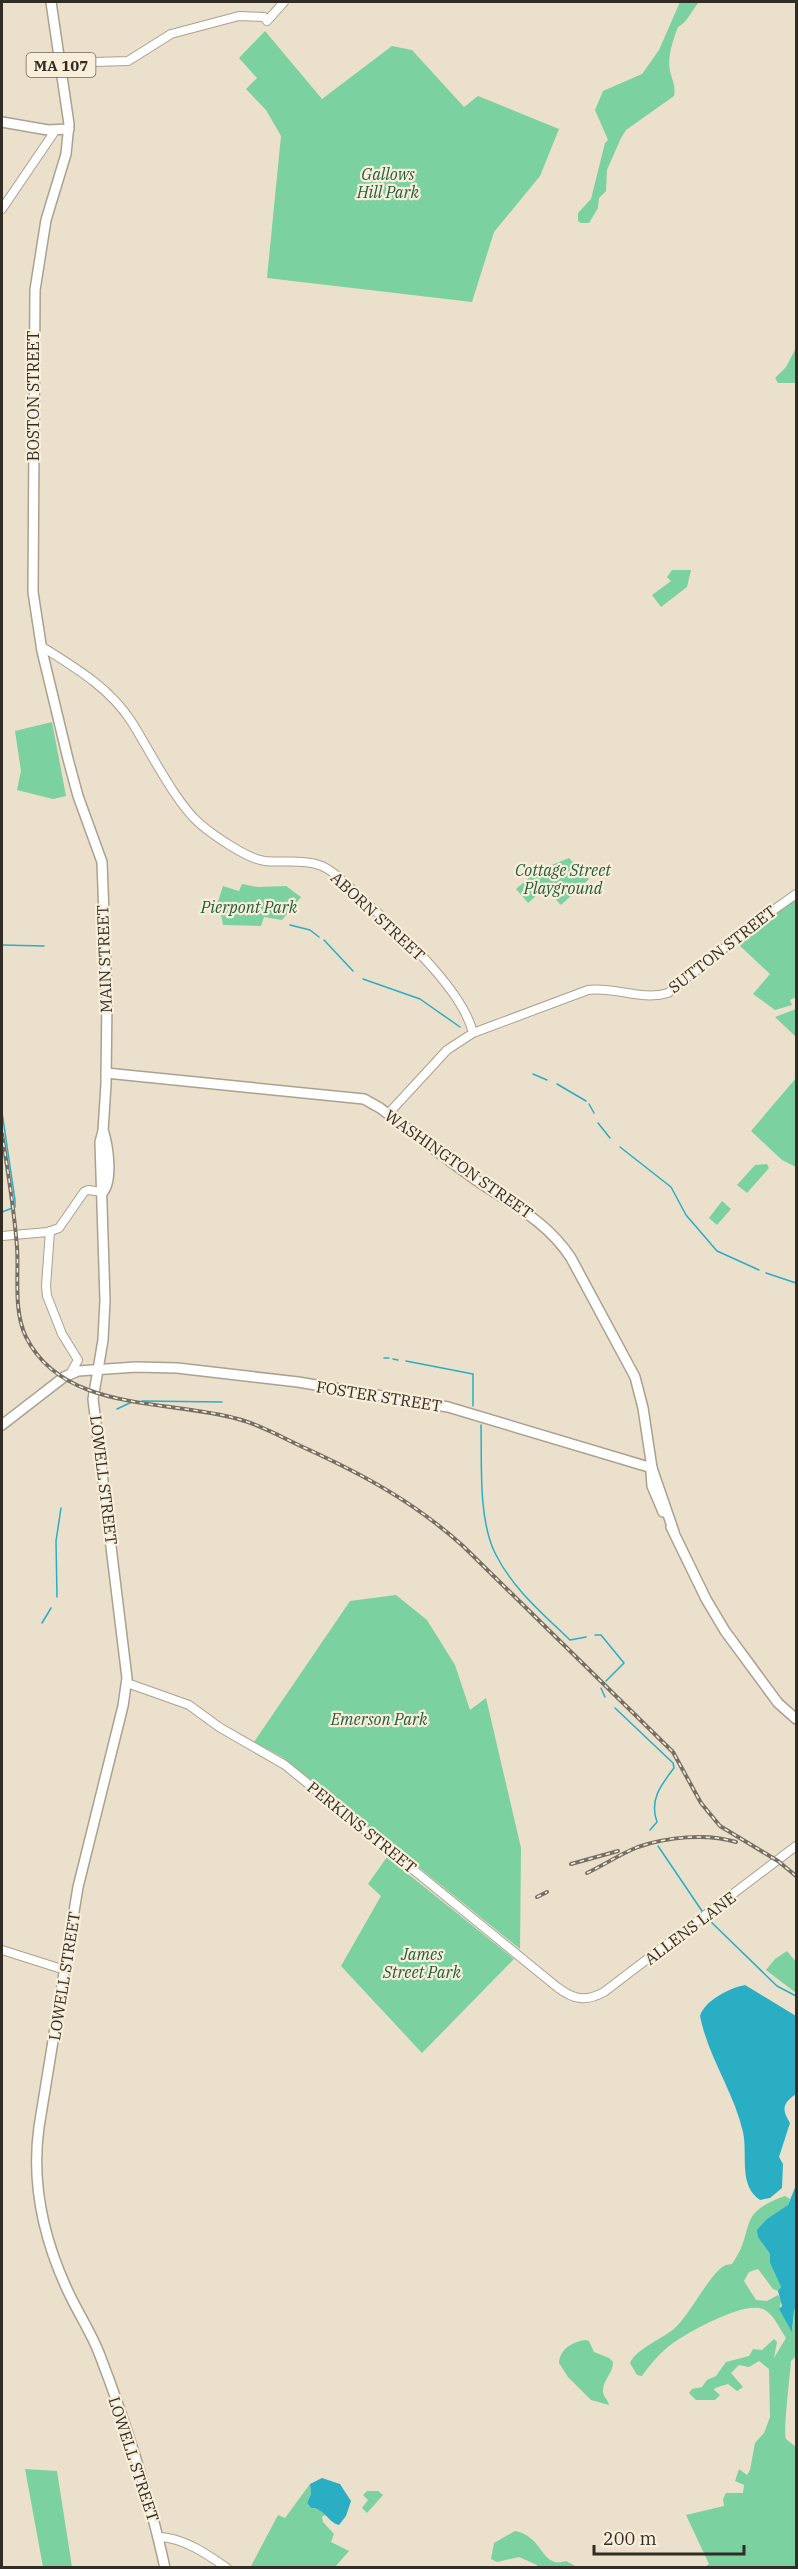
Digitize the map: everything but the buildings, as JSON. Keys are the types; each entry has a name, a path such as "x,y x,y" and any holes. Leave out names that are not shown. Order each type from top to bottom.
{"main road":[{"name":"BOSTON STREET","path":"51,2 69,129 66,153 48,211 35,290 32,585 41,646 77,791"},
{"path":"2,122 55,131 69,129"},
{"name":"MAIN STREET","path":"77,791 102,862 107,996 106,1073 103,1131 100,1142 105,1311 98,1368"},
{"name":"WASHINGTON STREET","path":"106,1073 346,1096 369,1101 476,1180 536,1219 560,1241 577,1267 635,1377 643,1408 652,1468 674,1532"},
{"name":"FOSTER STREET","path":"70,1374 98,1368 154,1367 206,1371 428,1403 480,1415 652,1468"},
{"name":"LOWELL STREET","path":"98,1368 93,1399 126,1656 127,1683 78,1887 37,2142 37,2194 54,2259 100,2356 159,2537 165,2568"},
{"path":"2,1422 70,1374"},
{"path":"622,1460 640,1471 654,1495"},
{"name":"WASHINGTON STREET","path":"652,1468 650,1477 654,1495 706,1599 725,1631 778,1703 796,1719"}],"street":[{"path":"61,63 128,61 163,38 203,24 246,15 264,17 267,21 284,2"},
{"path":"2,208 55,131"},
{"name":"ABORN STREET","path":"41,646 83,672 120,706 184,806 198,822 255,859 315,864 330,870 383,918 434,970 462,1007 473,1033"},
{"name":"SUTTON STREET","path":"473,1033 588,990 651,995 668,993 758,921 796,894"},
{"path":"388,1114 447,1050 459,1040 473,1033"},
{"path":"2,1236 50,1231 65,1223 84,1192 88,1190 103,1192"},
{"path":"50,1231 46,1292 62,1334 78,1360 70,1374"},
{"name":"PERKINS STREET","path":"127,1683 189,1705 285,1766 557,1987 579,1999"},
{"name":"ALLENS LANE","path":"579,1999 588,1999 604,1992 796,1846"},
{"path":"2,1950 65,1970"},
{"path":"159,2537 181,2541 227,2568"}],"green space":[{"path":"680,2 699,2 678,27 672,43 669,66 674,96 626,130 607,170 606,191 599,198 598,208 589,223 581,223 578,221 578,213 591,199 605,143 608,140 595,110 603,91 642,74 659,50"},
{"name":"Gallows Hill Park","path":"265,31 322,99 392,46 412,50 464,107 478,96 559,129 540,176 494,232 472,302 267,278 281,136 266,110 246,89 257,78 239,58"},
{"path":"796,348 796,383 778,383 775,378 786,367"},
{"path":"672,570 691,570 687,587 661,607 652,595 671,581 667,577"},
{"path":"52,722 66,796 53,799 17,790 21,771 15,731"},
{"name":"Cottage Street Playground","path":"569,858 589,879 561,905 545,888 528,903 516,889 537,871"},
{"name":"Pierpont Park","path":"242,884 258,887 286,886 301,897 282,920 264,917 261,926 223,925 220,909 216,908 223,886 239,891"},
{"path":"796,900 796,997 790,1000 792,1005 775,1010 753,994 770,974 738,944 785,905"},
{"path":"796,1009 796,1037 775,1017"},
{"path":"796,1078 796,1167 782,1160 751,1131"},
{"path":"767,1164 769,1168 747,1193 737,1185 755,1165"},
{"path":"722,1201 731,1209 717,1225 709,1218"},
{"name":"Emerson Park","path":"396,1595 427,1620 455,1665 470,1710 486,1698 521,1848 520,1949 282,1757 254,1742 350,1601"},
{"name":"James Street Park","path":"387,1857 514,1959 422,2053 341,1966 381,1896 368,1884"},
{"path":"787,1951 796,1962 796,1993 766,1970 775,1959"},
{"path":"785,2196 790,2199 788,2205 762,2243 770,2254 770,2263 781,2287 778,2291 773,2289 758,2269 749,2272 744,2281 756,2300 767,2301 778,2295 781,2300 780,2307 793,2330 796,2308 796,2356 791,2361 785,2434 786,2439 796,2447 796,2567 705,2567 709,2564 686,2515 724,2506 723,2499 726,2493 743,2493 744,2485 735,2481 739,2469 747,2475 755,2443 764,2433 770,2417 769,2369 759,2361 749,2367 739,2365 731,2373 743,2387 737,2391 728,2384 715,2388 714,2390 720,2395 715,2400 696,2400 689,2393 692,2389 702,2387 707,2380 716,2376 726,2362 749,2356 753,2349 762,2350 774,2339 777,2342 774,2358 786,2338 767,2311 754,2308 743,2309 704,2325 673,2343 656,2358 642,2376 637,2375 630,2363 644,2348 677,2326 713,2276 725,2265 732,2264 744,2241 752,2216 759,2209"},
{"path":"585,2340 589,2341 594,2352 613,2362 603,2391 609,2405 591,2400 568,2377 559,2363 568,2347"},
{"path":"25,2469 57,2471 72,2567 43,2567"},
{"path":"310,2484 311,2494 307,2503 311,2508 322,2510 325,2515 322,2517 323,2522 334,2534 331,2542 349,2551 335,2567 250,2568 278,2515 285,2518"},
{"path":"367,2491 378,2491 383,2495 367,2513 362,2508 368,2500 363,2495"},
{"path":"515,2531 532,2539 551,2561 566,2561 577,2567 538,2567 519,2557 497,2562 491,2559 494,2543"}],"water":[{"path":"745,1985 796,2016 796,2094 788,2100 785,2107 785,2114 790,2123 779,2157 783,2164 782,2188 770,2198 760,2200 753,2194 746,2178 743,2132 739,2117 709,2046 700,2016 712,2000"},
{"path":"796,2185 796,2308 792,2332 779,2309 782,2306 778,2291 781,2287 770,2263 770,2254 758,2237 757,2230 767,2219 788,2205"},
{"path":"322,2478 340,2484 351,2501 346,2516 339,2525 320,2510 311,2508 307,2503 311,2494 310,2484"}],"waterway":[{"path":"290,925 310,930 319,937"},
{"path":"324,940 353,971"},
{"path":"2,945 44,946"},
{"path":"363,979 420,999 460,1027"},
{"path":"533,1074 547,1080"},
{"path":"557,1084 586,1101"},
{"path":"589,1104 594,1113"},
{"path":"2,1112 15,1200 15,1207 2,1212"},
{"path":"598,1123 610,1138"},
{"path":"620,1147 671,1187 686,1215 717,1251 759,1270"},
{"path":"766,1273 796,1283"},
{"path":"384,1358 389,1358"},
{"path":"393,1359 398,1360"},
{"path":"406,1361 473,1374 473,1406"},
{"path":"142,1401 222,1402"},
{"path":"117,1409 132,1402"},
{"path":"481,1425 483,1507 495,1553 519,1589 570,1640 586,1637"},
{"path":"57,1597 56,1541 61,1508"},
{"path":"42,1623 51,1608"},
{"path":"595,1635 601,1635 624,1663 606,1681"},
{"path":"601,1688 605,1697"},
{"path":"615,1708 673,1763 674,1768 655,1800 657,1822 650,1830"},
{"path":"658,1846 702,1911"},
{"path":"708,1919 777,1986 796,1996"}],"railway":[{"path":"2,1134 16,1233 19,1315 26,1337 43,1362 65,1379 92,1391 120,1399 211,1413 255,1425 348,1469 407,1503 463,1546 673,1752 701,1803 720,1826 778,1861 796,1876"},
{"path":"587,1873 631,1850 661,1841 699,1837 736,1842"},
{"path":"571,1864 618,1851"},
{"path":"537,1897 547,1892"}]}
